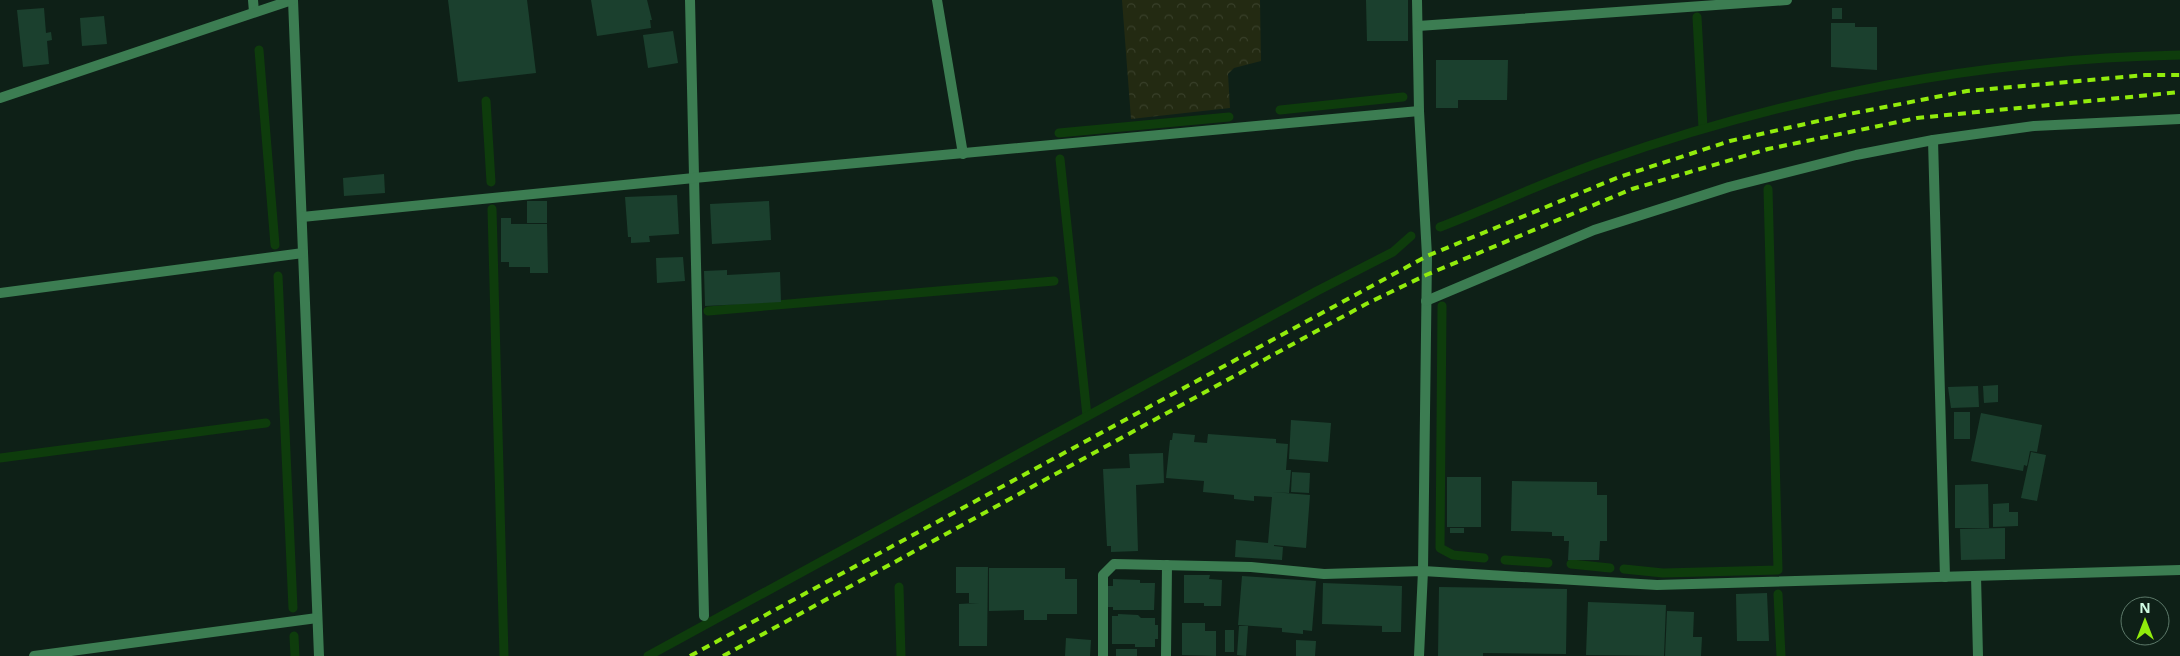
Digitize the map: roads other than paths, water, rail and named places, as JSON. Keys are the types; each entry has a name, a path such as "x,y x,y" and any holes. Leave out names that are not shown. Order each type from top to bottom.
{"street":[{"path":"253,0 254,12"},
{"path":"0,98 293,0 319,656"},
{"path":"690,0 704,616"},
{"path":"937,0 963,154"},
{"path":"1417,0 1419,111 1426,256 1423,571 1419,656"},
{"path":"1418,26 1655,5 1787,0"},
{"path":"302,217 694,178 1419,111"},
{"path":"1426,301 1594,230 1738,185 1856,155 1934,140 2034,126 2180,118"},
{"path":"1934,140 1945,577"},
{"path":"0,293 303,253"},
{"path":"1103,656 1103,576 1114,564 1250,567 1324,574 1423,571 1657,585 2180,570"},
{"path":"1166,656 1167,565"},
{"path":"1976,576 1978,656"},
{"path":"34,656 317,618"}],"waterway":[{"path":"1697,17 1703,128"},
{"path":"259,50 275,245"},
{"path":"1440,227 1601,162 1742,118 1814,100 1886,85 2032,64 2180,55"},
{"path":"1280,110 1403,97"},
{"path":"486,101 491,182"},
{"path":"1059,133 1229,117"},
{"path":"1060,159 1087,416"},
{"path":"1624,569 1663,573 1778,570 1768,189"},
{"path":"492,209 504,656"},
{"path":"648,656 1317,291 1393,252 1411,236"},
{"path":"278,276 293,608"},
{"path":"708,311 1054,281"},
{"path":"1442,306 1440,548 1453,555 1484,558"},
{"path":"0,458 266,423"},
{"path":"1505,560 1548,563"},
{"path":"1571,564 1610,568"},
{"path":"899,587 901,656"},
{"path":"1778,594 1781,656"},
{"path":"294,636 295,656"}],"railway":[{"path":"690,656 1427,256 1619,177 1730,141 1849,114 1967,91 2145,75 2180,75"},
{"path":"723,656 1366,304 1426,275 1632,189 1768,149 1917,118 2180,92"}]}
